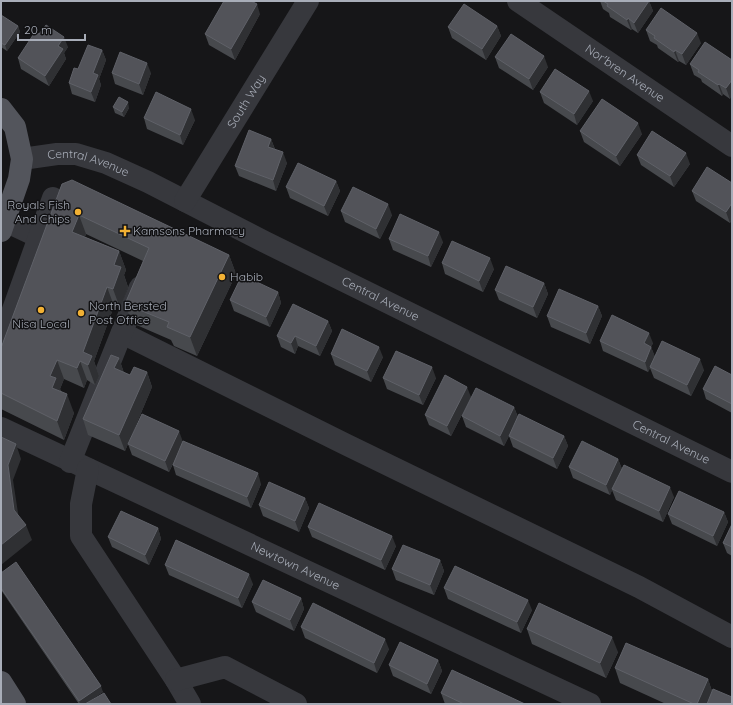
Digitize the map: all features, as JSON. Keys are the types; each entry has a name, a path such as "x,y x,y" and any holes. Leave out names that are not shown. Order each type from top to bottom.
{"main road":[{"path":"1,110 15,127 22,159 19,179 3,226"},
{"path":"2,684 15,704"}],"street":[{"name":"South Way","path":"185,201 308,1"},
{"name":"Nor'bren Avenue","path":"518,1 732,146"},
{"name":"Central Avenue","path":"22,159 57,154 76,154 106,163 732,472"},
{"path":"1,343 53,198"},
{"path":"3,226 39,237"},
{"path":"145,272 122,333 79,465 82,536 176,680 190,704"},
{"path":"122,333 338,441 640,587 732,637"},
{"name":"Newtown Avenue","path":"1,428 553,696 590,704"},
{"path":"176,680 225,668 296,704"}],"building":[{"path":"224,1 251,1 257,4 231,49 205,34"},
{"path":"603,1 649,1 634,23 607,6 608,4"},
{"path":"464,4 497,26 482,49 448,27"},
{"path":"661,8 697,33 682,54 675,50 674,52 654,38 655,36 646,30"},
{"path":"1,15 18,26 5,45 1,43"},
{"path":"46,25 64,37 58,46 63,49 45,76 18,58 35,32 39,34"},
{"path":"511,34 544,56 529,79 495,57"},
{"path":"705,42 732,60 732,80 726,88 719,84 718,85 698,72 699,70 690,64"},
{"path":"88,45 102,50 93,73 98,75 91,92 69,83 74,68 78,69"},
{"path":"120,52 147,63 139,84 112,73"},
{"path":"555,69 589,91 574,114 540,92"},
{"path":"156,92 191,109 180,135 144,118"},
{"path":"119,97 128,102 122,112 113,107"},
{"path":"602,99 638,123 616,156 580,131"},
{"path":"249,130 271,139 268,147 283,152 273,180 235,166"},
{"path":"652,131 686,153 670,176 637,155"},
{"path":"298,163 336,181 324,206 286,187"},
{"path":"707,167 732,183 732,203 726,212 692,191"},
{"path":"72,180 229,255 190,337 167,327 169,322 125,304 149,248 79,215 72,232 119,251 114,265 121,267 113,289 107,287 83,352 92,356 88,365 80,361 77,368 57,360 50,376 56,378 52,388 67,394 57,421 1,393 1,348 62,184"},
{"path":"353,187 388,204 376,229 341,211"},
{"path":"400,214 439,232 428,256 389,239"},
{"path":"452,241 490,258 479,281 442,263"},
{"path":"506,266 544,283 533,307 495,290"},
{"path":"242,275 278,292 266,317 230,300"},
{"path":"559,289 598,306 586,333 547,316"},
{"path":"293,304 328,321 316,346 295,336 291,343 277,336"},
{"path":"612,315 649,333 644,343 651,347 645,362 600,341"},
{"path":"342,329 379,347 367,371 331,354"},
{"path":"662,341 700,359 687,385 650,367"},
{"path":"396,351 432,367 419,395 383,378"},
{"path":"111,355 119,358 114,368 130,375 134,367 147,372 119,435 83,419"},
{"path":"715,366 732,375 732,404 703,389"},
{"path":"445,375 467,387 447,426 425,415"},
{"path":"476,388 514,407 500,436 462,416"},
{"path":"142,414 179,431 165,461 128,444"},
{"path":"519,414 564,436 553,458 509,436"},
{"path":"1,437 16,444 8,465 14,510 26,525 1,545"},
{"path":"183,441 258,473 247,497 173,465"},
{"path":"582,441 618,459 606,485 569,467"},
{"path":"624,465 670,487 659,511 612,489"},
{"path":"269,482 305,498 295,521 259,505"},
{"path":"679,491 724,512 713,536 668,514"},
{"path":"319,503 392,536 381,560 308,527"},
{"path":"121,511 158,528 145,555 108,537"},
{"path":"732,524 732,547 723,543"},
{"path":"176,540 249,574 238,598 165,565"},
{"path":"403,545 440,560 430,585 392,569"},
{"path":"16,562 101,686 79,701 1,588 1,573"},
{"path":"455,566 528,600 517,622 444,588"},
{"path":"263,580 301,598 290,620 252,602"},
{"path":"313,603 385,639 374,663 301,627"},
{"path":"539,603 612,637 600,663 527,629"},
{"path":"400,642 438,660 427,684 389,665"},
{"path":"626,643 708,679 697,704 694,704 615,668"},
{"path":"452,670 525,704 464,704 441,693"},
{"path":"713,689 732,697 732,704 707,704"},
{"path":"104,693 111,704 85,704"}],"place":[{"name":"Royals Fish And Chips","path":"78,212"},
{"name":"Kamsons Pharmacy","path":"125,231"},
{"name":"Habib","path":"222,277"},
{"name":"Nisa Local","path":"41,310"},
{"name":"North Bersted Post Office","path":"81,313"}]}
